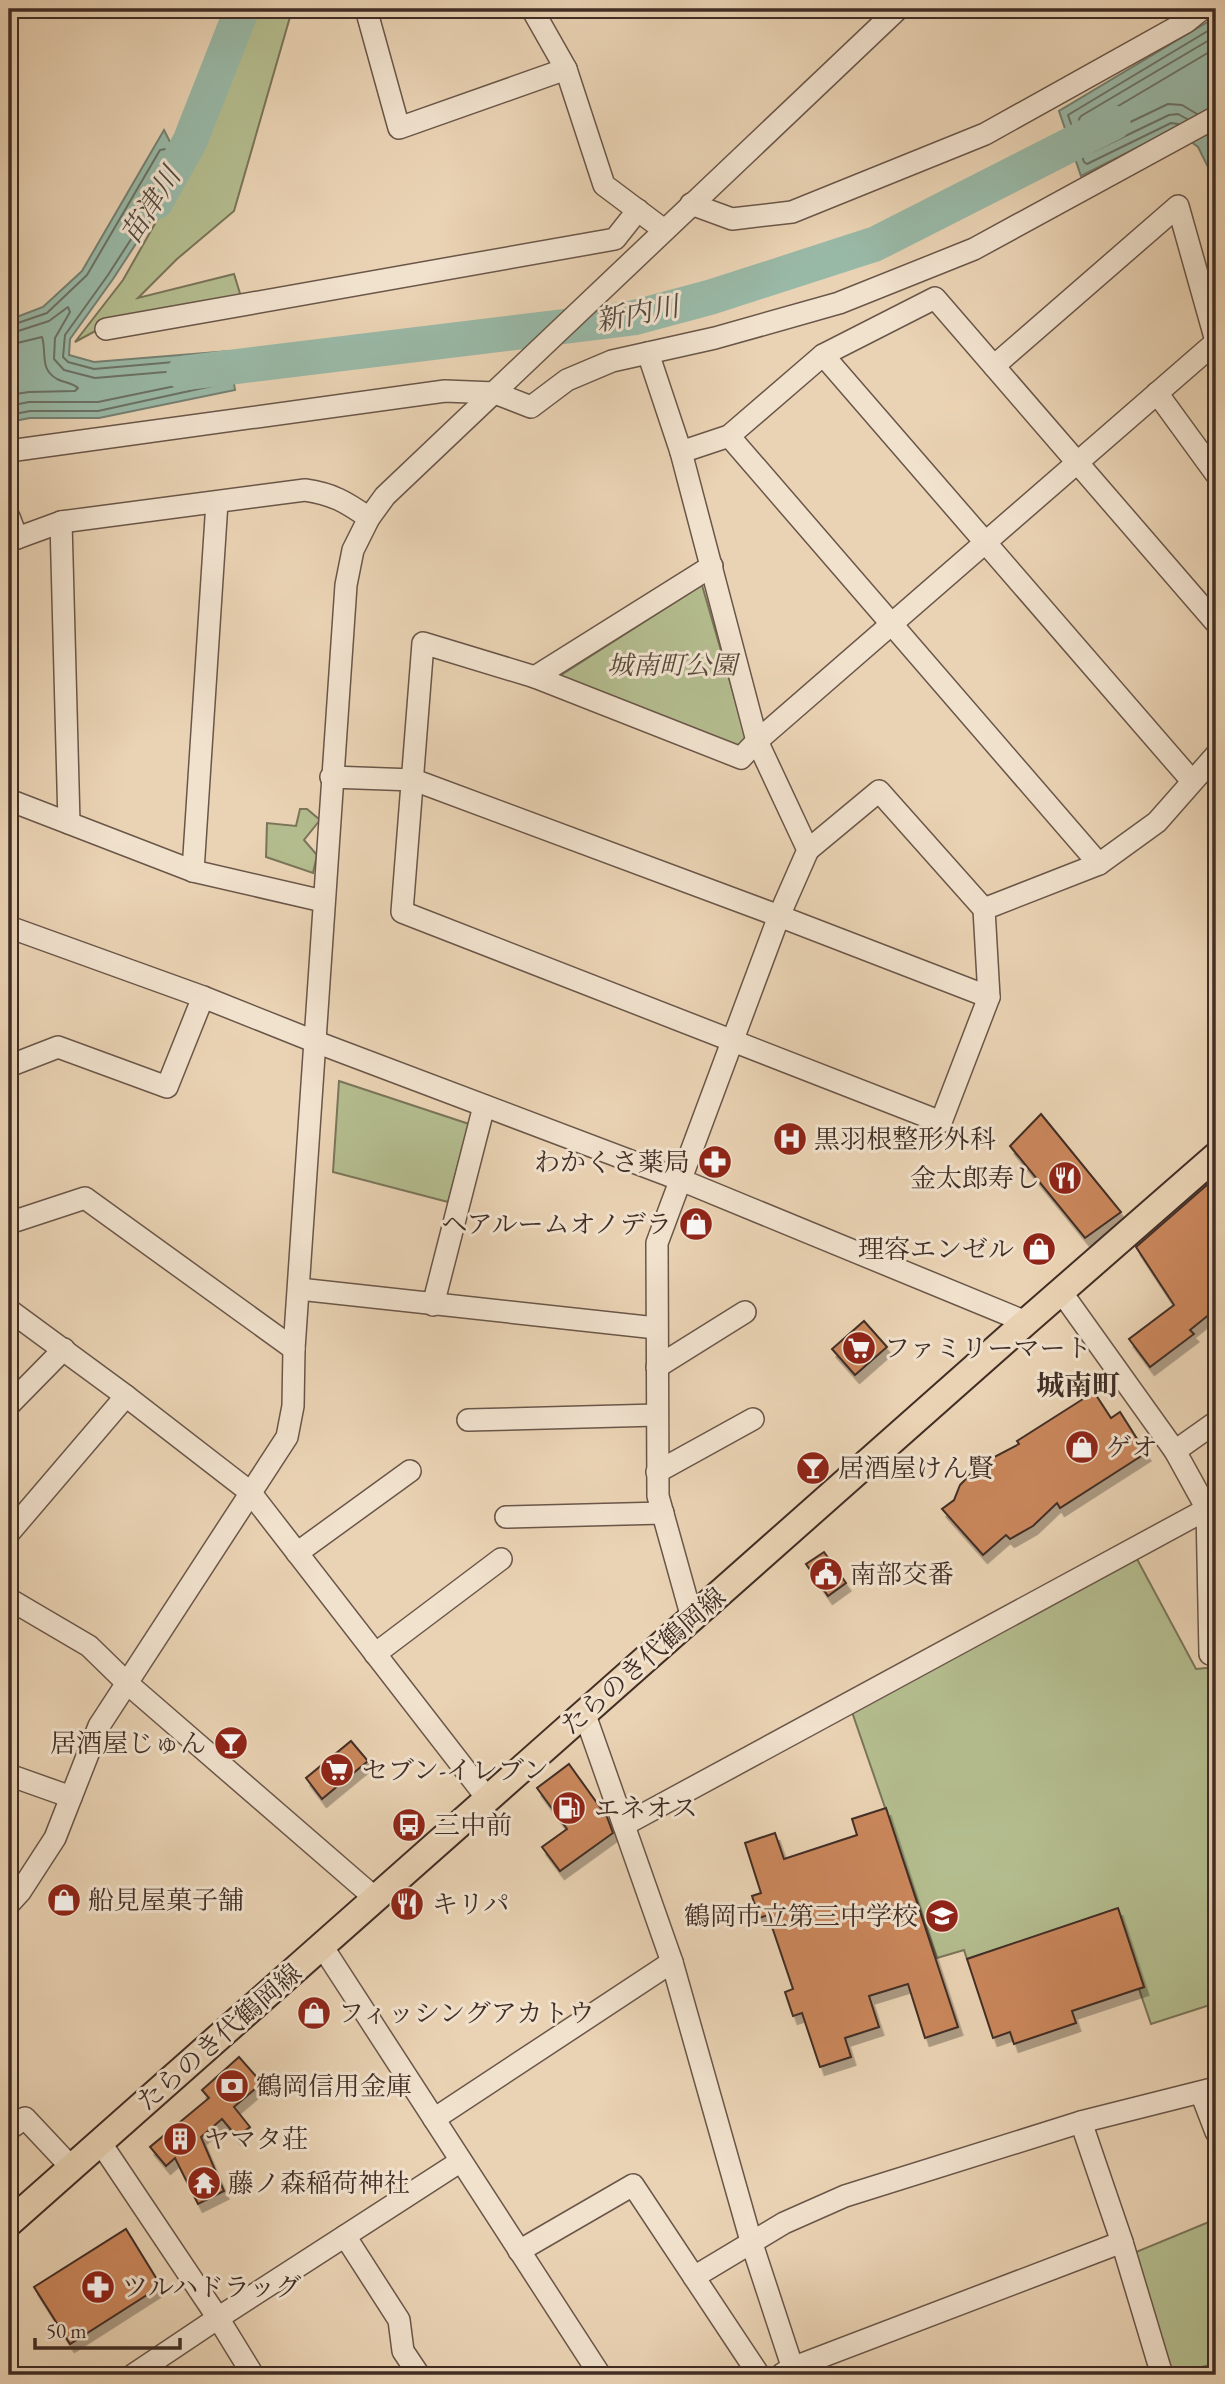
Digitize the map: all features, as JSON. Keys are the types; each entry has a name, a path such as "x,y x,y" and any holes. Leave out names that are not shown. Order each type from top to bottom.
{"main road":[{"name":"たらのき代鶴岡線","path":"9,2223 1216,1156"}],"street":[{"path":"366,9 399,128 566,69"},
{"path":"532,9 566,69 604,185 664,230"},
{"path":"9,1904 20,1892 55,1838 99,1726 287,1437 293,1406 294,1349 316,1042 331,776 346,585 353,550 369,518 385,496 898,9"},
{"path":"691,204 732,219 792,212 985,134 1186,22 1202,9"},
{"path":"9,451 445,391 495,393 531,407 566,380 612,361 715,338 839,303 974,249 1216,117"},
{"path":"692,1618 658,1496 657,1243 733,1041 779,915 808,850 879,791 984,909 989,997 942,1122 733,1041 402,912 424,643 535,677 741,758 757,741 1216,342 1178,206 994,366"},
{"path":"106,329 615,239 638,210"},
{"path":"681,453 729,436 822,355 935,298 1079,461 1216,623"},
{"path":"648,353 681,453 757,741 808,850"},
{"path":"822,355 1192,781"},
{"path":"1157,393 1216,474"},
{"path":"729,436 1099,864"},
{"path":"9,517 13,540 61,522 305,490 326,493 343,500 369,518"},
{"path":"193,871 217,502"},
{"path":"61,522 69,823"},
{"path":"535,677 712,566"},
{"path":"984,909 1099,864 1157,822 1216,755"},
{"path":"331,776 414,780 779,915 989,997"},
{"path":"9,800 193,871 323,901"},
{"path":"9,927 203,997 681,1180 1026,1322"},
{"path":"9,1066 58,1047 166,1087 203,997"},
{"path":"433,1305 484,1106"},
{"path":"9,1223 85,1198 294,1349"},
{"path":"299,1289 656,1328"},
{"path":"1062,1293 1175,1451 1207,1509 1212,1530 1210,1654 1216,1654"},
{"path":"9,1310 250,1492 487,1798"},
{"path":"657,1367 745,1312"},
{"path":"9,1405 64,1349"},
{"path":"9,1533 126,1396"},
{"path":"468,1420 657,1415"},
{"path":"657,1472 753,1419"},
{"path":"1175,1451 1216,1422"},
{"path":"297,1553 410,1471"},
{"path":"624,1825 1207,1509"},
{"path":"506,1517 663,1513"},
{"path":"375,1654 501,1559"},
{"path":"9,1599 89,1646 128,1684 375,1898"},
{"path":"584,1712 672,1962 789,2373 1122,2242"},
{"path":"9,1775 71,1797"},
{"path":"322,1946 600,2375"},
{"path":"435,2119 672,1962"},
{"path":"694,2277 784,2222 845,2196 1081,2122 1209,2091 1216,2132"},
{"path":"9,2129 25,2118 71,2167"},
{"path":"1081,2122 1122,2242 1162,2375"},
{"path":"100,2142 253,2375"},
{"path":"132,2375 461,2161"},
{"path":"519,2251 633,2185 759,2375"},
{"path":"345,2236 399,2320 403,2351 419,2375"}],"green space":[{"path":"254,9 296,9 290,17 234,211 177,259 138,298 234,274 242,300 112,322 75,342 123,280 190,162"},
{"name":"城南町公園","path":"702,585 746,737 738,747 558,677"},
{"path":"300,809 307,809 320,820 304,840 317,855 313,873 266,857 267,823 296,826"},
{"path":"339,1081 469,1124 448,1202 333,1172"},
{"path":"1137,1559 1196,1669 1216,1667 1216,2003 1151,2024 1139,1989 1144,1987 1118,1909 967,1959 964,1950 937,1958 852,1712"},
{"path":"1216,2219 1216,2364 1162,2375 1136,2252"}],"water":[{"path":"1216,17 1216,207 1209,169 1198,147 1174,129 1081,176 1059,111"},
{"path":"164,130 184,170 70,339 69,355 94,362 229,351 235,390 99,418 30,418 9,422 9,320 43,307 82,271"}],"building":[{"name":"金太郎寿し","path":"1041,1114 1121,1212 1085,1238 1010,1146"},
{"path":"1216,1177 1216,1309 1190,1330 1194,1334 1150,1367 1129,1339 1174,1305 1136,1247"},
{"name":"ファミリーマート","path":"864,1321 887,1347 855,1375 832,1349"},
{"path":"1094,1392 1111,1418 1120,1412 1146,1453 1060,1508 1057,1503 1033,1526 1010,1539 1006,1535 983,1555 942,1509 954,1500 960,1485 979,1465 1019,1444 1017,1441"},
{"name":"南部交番","path":"824,1552 846,1583 828,1596 806,1564"},
{"name":"セブン-イレブン","path":"351,1741 368,1761 322,1799 306,1778"},
{"path":"569,1764 607,1817 613,1833 560,1871 542,1847 567,1829 537,1788"},
{"path":"886,1808 958,2027 925,2038 908,1984 869,1996 879,2027 845,2038 851,2057 820,2067 802,2013 793,2016 785,1992 793,1989 768,1915 759,1918 752,1896 761,1893 745,1843 775,1833 784,1859 857,1835 852,1819"},
{"path":"1118,1908 1144,1987 1072,2011 1076,2023 1014,2044 1010,2032 993,2038 967,1959"},
{"path":"239,2057 262,2083 234,2107 250,2127 237,2137 222,2119 201,2137 224,2191 198,2204 175,2158 166,2166 150,2147 209,2098 202,2090"},
{"name":"ツルハドラッグ","path":"126,2229 161,2286 70,2344 34,2287"}],"waterway":[{"name":"苗津川","path":"156,202 190,141 242,9"},
{"name":"新内川","path":"184,373 633,318 711,297 875,244 1113,123"}],"place":[{"name":"黒羽根整形外科","path":"790,1139"},
{"name":"わかくさ薬局","path":"715,1162"},
{"name":"金太郎寿し","path":"1065,1178"},
{"name":"ヘアルームオノデラ","path":"696,1224"},
{"name":"理容エンゼル","path":"1039,1249"},
{"name":"ファミリーマート","path":"859,1348"},
{"name":"ゲオ","path":"1082,1447"},
{"name":"居酒屋けん賢","path":"813,1468"},
{"name":"南部交番","path":"826,1574"},
{"name":"居酒屋じゅん","path":"231,1743"},
{"name":"セブン-イレブン","path":"337,1770"},
{"name":"エネオス","path":"569,1808"},
{"name":"三中前","path":"409,1825"},
{"name":"船見屋菓子舗","path":"64,1900"},
{"name":"キリパ","path":"407,1904"},
{"name":"鶴岡市立第三中学校","path":"942,1916"},
{"name":"フィッシングアカトウ","path":"314,2013"},
{"name":"鶴岡信用金庫","path":"232,2086"},
{"name":"ヤマタ荘","path":"180,2139"},
{"name":"藤ノ森稲荷神社","path":"204,2183"},
{"name":"ツルハドラッグ","path":"98,2287"}],"district":[{"name":"城南町","path":"1078,1385"}]}
